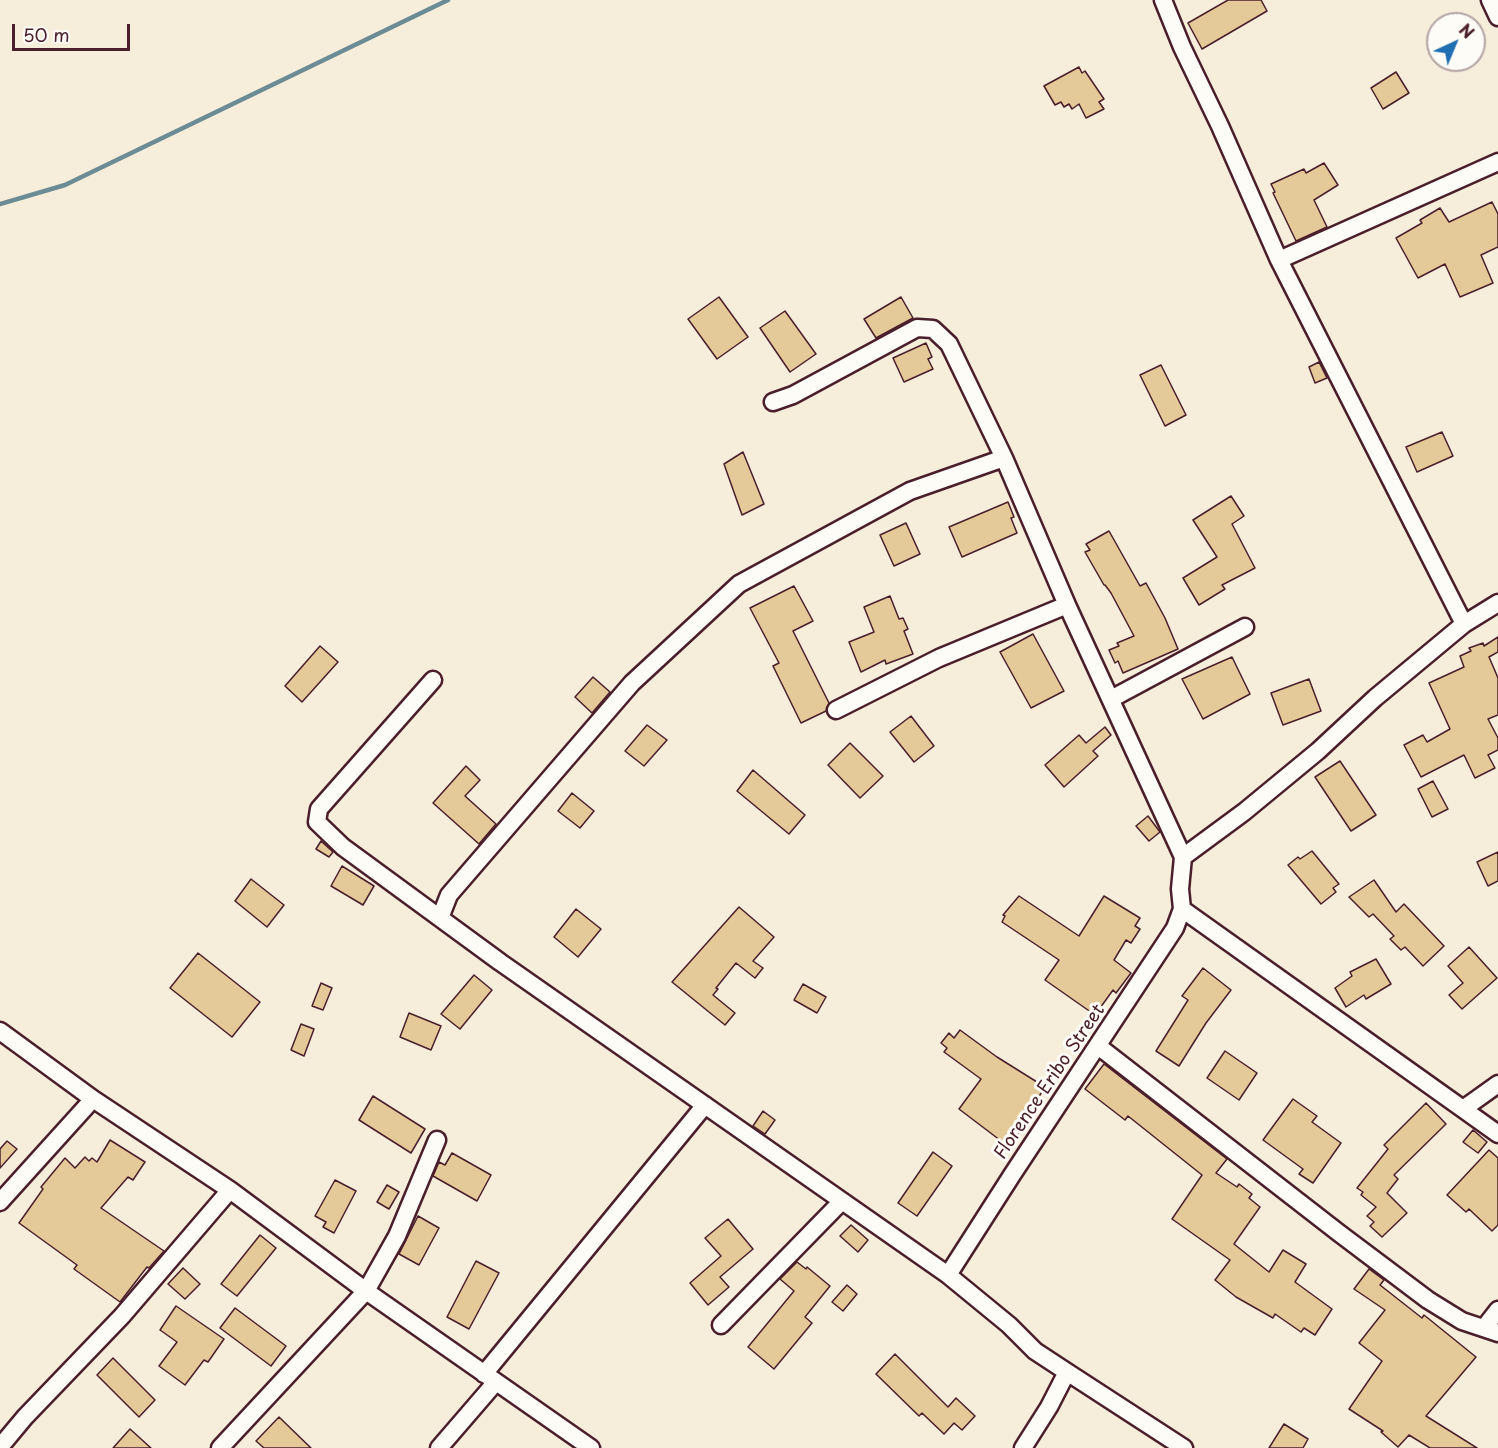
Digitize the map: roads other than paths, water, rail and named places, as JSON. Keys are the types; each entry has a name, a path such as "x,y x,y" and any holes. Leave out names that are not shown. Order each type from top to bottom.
{"street":[{"path":"1163,0 1279,260 1464,624"},
{"path":"1490,0 1498,17"},
{"path":"1279,260 1498,162"},
{"path":"773,402 793,395 916,328 933,329 949,344 1004,458 1067,605 1183,857 1180,889 1182,909 1498,1134"},
{"path":"440,918 449,895 632,683 739,584 910,491 1004,458"},
{"path":"1183,857 1244,812 1318,751 1375,698 1464,624 1498,603"},
{"path":"837,710 939,658 1067,605"},
{"path":"1111,699 1245,627"},
{"path":"433,680 319,809 317,822 343,847 440,918 948,1275 1009,1325 1035,1351 1184,1448"},
{"name":"Florence Eribo Street","path":"948,1275 1175,928 1182,909"},
{"path":"0,1031 93,1099 230,1190 366,1291 591,1448"},
{"path":"1098,1046 1428,1299 1462,1321 1491,1330 1498,1310"},
{"path":"1463,1109 1498,1084"},
{"path":"0,1202 93,1099"},
{"path":"439,1448 490,1379 705,1104"},
{"path":"220,1448 366,1291 397,1236 437,1140"},
{"path":"1,1443 122,1316 230,1190"},
{"path":"721,1325 842,1201"},
{"path":"1023,1448 1049,1407 1067,1372"}],"waterway":[{"path":"0,204 65,185 448,0"}]}
